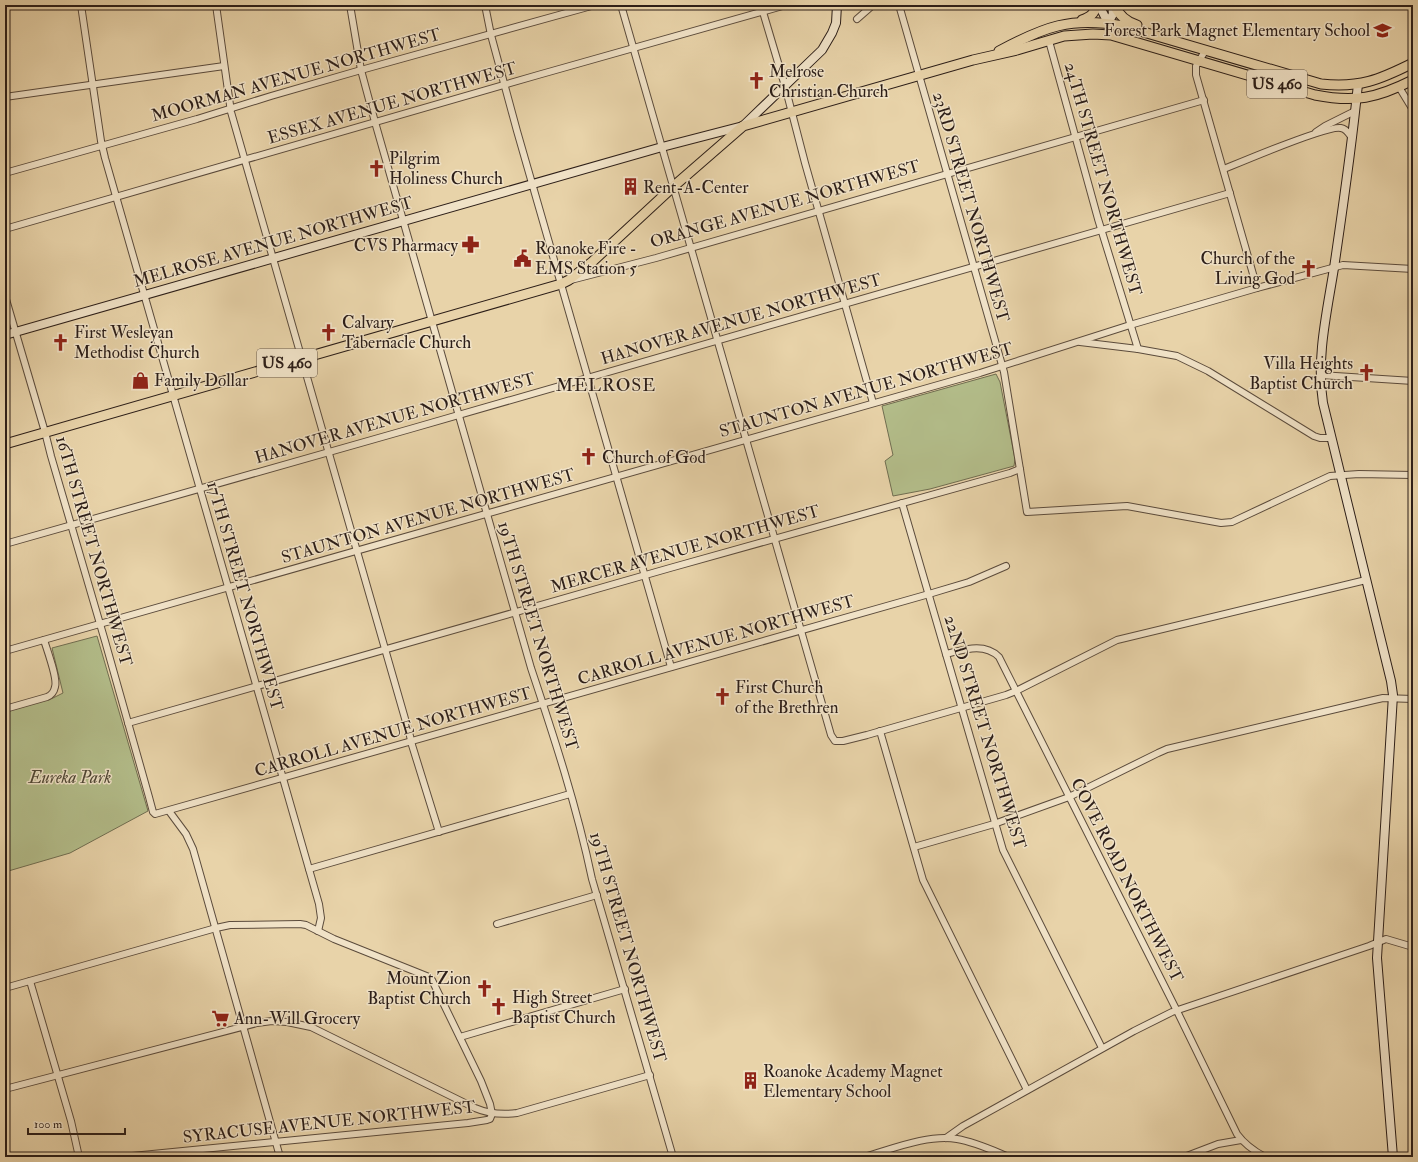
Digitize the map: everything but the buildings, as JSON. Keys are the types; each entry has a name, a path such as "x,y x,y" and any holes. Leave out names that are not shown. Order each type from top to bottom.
{"main road":[{"path":"743,126 812,60 828,42 836,23 837,5"},
{"path":"1077,22 1091,16 1095,11 1096,5"},
{"path":"1100,5 1108,23 1117,34 1128,40"},
{"path":"1049,41 1054,34 1059,32 1076,29 1096,29 1108,23 1113,14 1113,5"},
{"path":"1113,5 1127,21 1151,30 1177,37 1186,45"},
{"name":"MELROSE AVENUE NORTHWEST","path":"989,56 1039,32 1060,25 1096,21 1122,26 1321,84 1358,84 1376,81 1413,63"},
{"name":"MELROSE AVENUE NORTHWEST","path":"5,335 662,147 743,126 1064,36 1093,34 1110,35 1198,62 1334,99 1381,95 1413,80"},
{"path":"1358,84 1352,138 1324,331 1320,375 1323,403 1391,681 1393,698 1377,958 1393,1157"},
{"name":"US 460","path":"565,282 592,262 674,186 743,126"},
{"name":"ORANGE AVENUE NORTHWEST","path":"5,444 565,282"}],"street":[{"name":"17TH STREET NORTHWEST","path":"80,5 102,146 309,869 321,913 318,931"},
{"path":"216,5 231,108 245,160 358,551 411,741 439,832"},
{"name":"19TH STREET NORTHWEST","path":"350,5 361,70 375,122 531,668 570,794 597,895 673,1157"},
{"path":"485,5 504,85 532,184 565,282 588,377 671,667"},
{"name":"MOORMAN AVENUE NORTHWEST","path":"5,173 361,70 595,5"},
{"path":"621,5 832,738 843,741 1016,691 1117,640 1366,580"},
{"name":"ESSEX AVENUE NORTHWEST","path":"5,229 786,5"},
{"path":"857,19 873,5"},
{"name":"23RD STREET NORTHWEST","path":"899,5 1002,366 1010,403 1027,512 1127,506 1228,523 1326,477 1341,475"},
{"path":"763,12 874,403"},
{"name":"24TH STREET NORTHWEST","path":"1049,41 1102,230 1138,349"},
{"path":"1205,51 1195,68 1257,288"},
{"path":"5,97 224,66"},
{"path":"1399,87 1413,110"},
{"name":"ORANGE AVENUE NORTHWEST","path":"565,282 1204,100"},
{"path":"1314,134 1325,126 1355,111"},
{"path":"1224,169 1314,134 1341,128 1347,131 1352,138"},
{"name":"HANOVER AVENUE NORTHWEST","path":"5,544 1230,193"},
{"name":"STAUNTON AVENUE NORTHWEST","path":"5,651 874,403 1002,366 1130,325 1334,267 1343,265 1359,265 1413,269"},
{"name":"16TH STREET NORTHWEST","path":"5,296 45,432 70,525 100,624 148,797 155,814"},
{"path":"1079,342 1168,353 1190,361 1314,436 1320,438 1332,438"},
{"path":"1320,375 1413,381"},
{"name":"MERCER AVENUE NORTHWEST","path":"128,723 1020,470"},
{"path":"1341,475 1413,475"},
{"name":"22ND STREET NORTHWEST","path":"902,503 1002,850 1102,1048"},
{"name":"CARROLL AVENUE NORTHWEST","path":"155,814 929,594 969,582 1006,566"},
{"path":"5,709 47,697 53,693 56,681 44,640"},
{"name":"COVE ROAD NORTHWEST","path":"946,654 971,648 983,648 990,650 999,657 1177,1011 1237,1134 1252,1150 1265,1157"},
{"path":"914,847 994,824 1069,797 1167,749 1374,700 1393,698 1413,699"},
{"path":"880,731 924,880 1028,1090"},
{"path":"309,869 570,794"},
{"path":"169,811 186,834 193,849 280,1157"},
{"path":"497,924 597,895"},
{"path":"5,988 230,925 306,925 429,977 432,980 486,1094 492,1114"},
{"path":"946,1138 963,1126 1102,1048 1145,1025 1177,1011 1388,939 1413,947"},
{"path":"30,981 71,1121 79,1157"},
{"path":"460,1037 625,989"},
{"path":"5,1089 243,1027 272,1021 287,1022 310,1027 475,1108 492,1114"},
{"name":"SYRACUSE AVENUE NORTHWEST","path":"122,1157 468,1123 490,1119 492,1114 517,1113 650,1075"},
{"path":"864,1157 921,1141 946,1138 968,1141 1009,1157"},
{"path":"1184,1157 1218,1144 1241,1140"}],"green space":[{"path":"996,374 1000,382 1015,459 1014,466 930,489 893,496 885,461 893,455 882,406"},
{"name":"Eureka Park","path":"97,636 148,811 70,853 5,872 5,712 53,698 63,693 52,648"}],"place":[{"name":"Forest Park Magnet Elementary School","path":"1383,30"},
{"name":"Melrose Christian Church","path":"756,81"},
{"name":"Pilgrim Holiness Church","path":"376,168"},
{"name":"Rent-A-Center","path":"630,187"},
{"name":"CVS Pharmacy","path":"471,245"},
{"name":"Roanoke Fire - EMS Station 5","path":"522,258"},
{"name":"Church of the Living God","path":"1308,268"},
{"name":"Calvary Tabernacle Church","path":"329,332"},
{"name":"First Wesleyan Methodist Church","path":"61,342"},
{"name":"Villa Heights Baptist Church","path":"1366,373"},
{"name":"Family Dollar","path":"141,380"},
{"name":"Church of God","path":"589,457"},
{"name":"First Church of the Brethren","path":"722,697"},
{"name":"Mount Zion Baptist Church","path":"484,988"},
{"name":"High Street Baptist Church","path":"499,1007"},
{"name":"Ann-Will Grocery","path":"221,1018"},
{"name":"Roanoke Academy Magnet Elementary School","path":"750,1081"}],"district":[{"name":"MELROSE","path":"606,385"}]}
